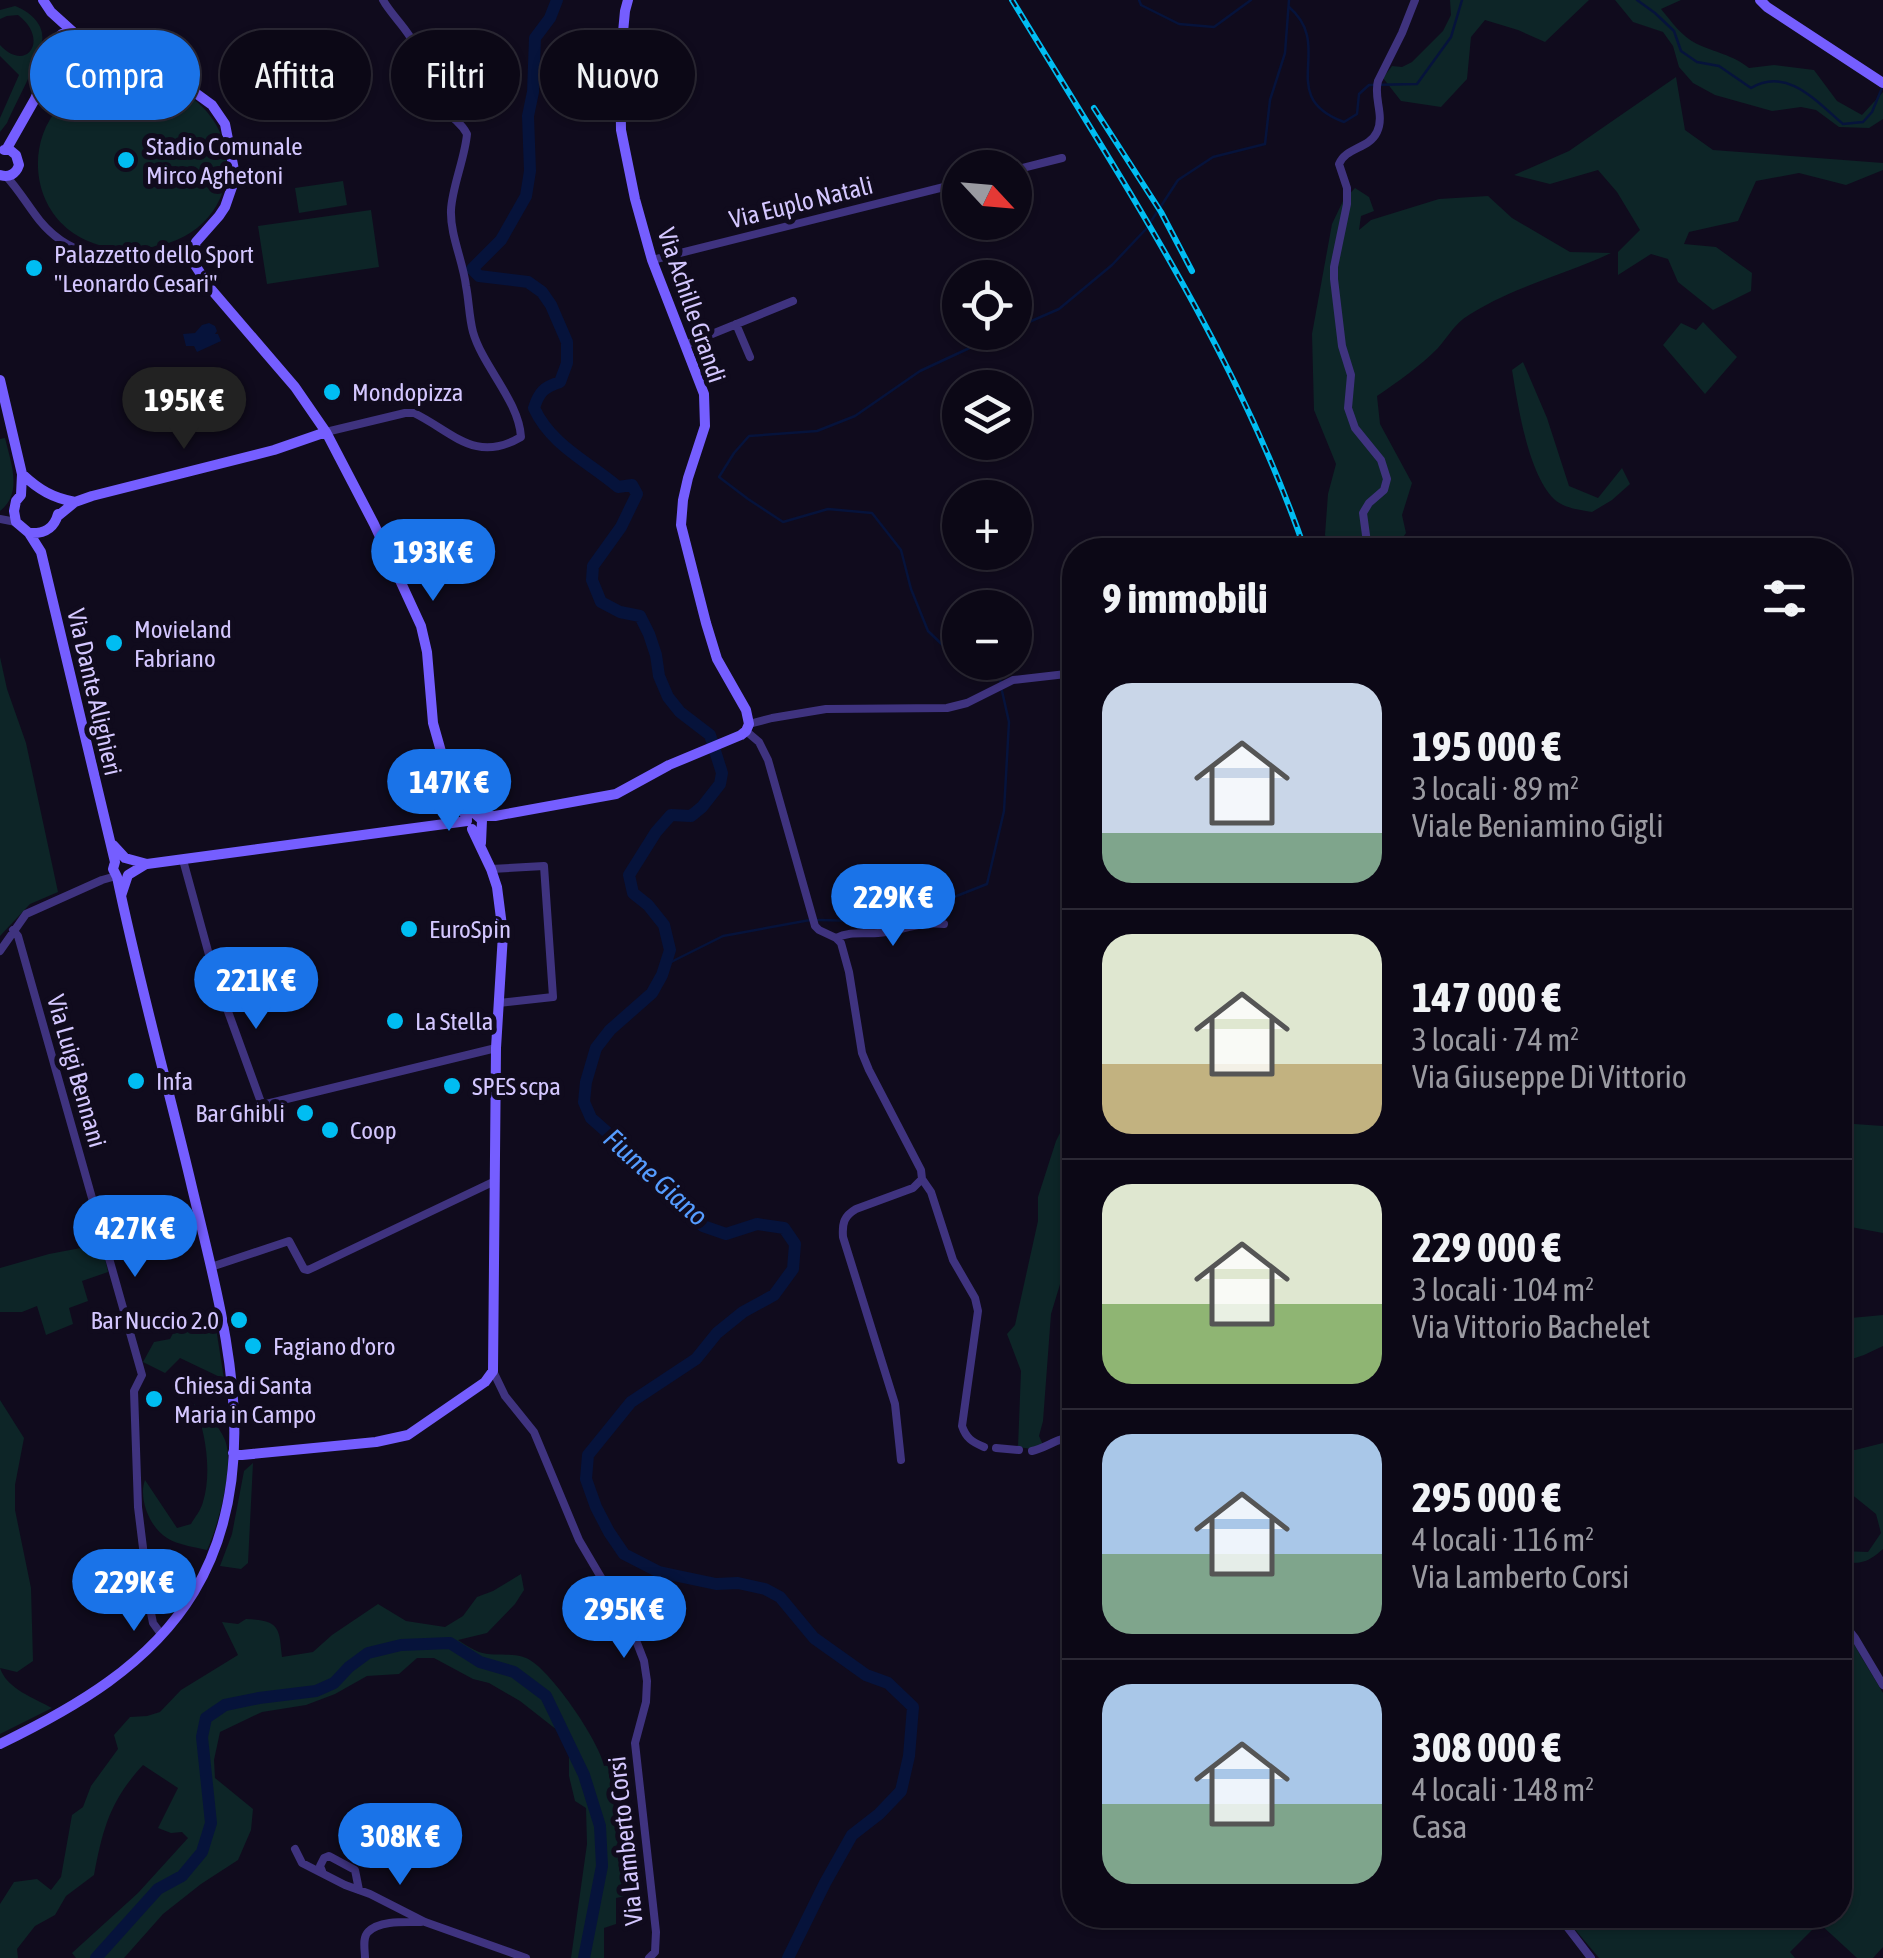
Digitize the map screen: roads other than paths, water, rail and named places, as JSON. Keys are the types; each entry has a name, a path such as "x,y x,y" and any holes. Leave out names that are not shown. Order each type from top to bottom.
{"main road":[{"path":"43,0 71,30"},
{"name":"Via Achille Grandi","path":"628,0 620,64 621,130 652,260 704,394 705,426 685,489 682,525 706,624 718,659 746,710 748,728"},
{"path":"1760,0 1881,82"},
{"path":"52,12 57,30"},
{"path":"200,97 225,124 234,170 225,207 196,242 195,265 294,387 329,437 400,578 427,652 433,723 456,798 456,815 446,825"},
{"path":"3,175 13,174 18,168 19,161 7,152 30,108"},
{"path":"0,380 22,474 21,495"},
{"path":"54,498 75,502 315,435 329,437"},
{"path":"22,474 39,490"},
{"path":"15,516 16,501 21,495 39,490 54,498 58,516"},
{"name":"Via Dante Alighieri","path":"41,552 46,531 75,502"},
{"name":"Via Dante Alighieri","path":"0,1744 87,1698 131,1665 162,1634 192,1595 222,1528 230,1488 234,1407 232,1373 210,1267 121,896 122,869 110,840 41,552 15,516"},
{"path":"30,533 46,531"},
{"path":"122,869 474,822 616,794 669,764 748,728"},
{"path":"456,798 474,822"},
{"name":"Via Lamberto Corsi","path":"474,822 496,888 502,934 496,1048 494,1371"},
{"path":"233,1453 376,1442 408,1435 486,1382 494,1371"}],"street":[{"path":"329,437 405,412 478,448 501,446 521,437 515,414 481,352 470,316 451,209 467,134 462,124 433,103 414,79 416,52 383,0"},
{"path":"1366,538 1363,512 1384,490 1387,479 1381,460 1354,428 1348,408 1351,375 1340,334 1334,266 1347,204 1339,160 1374,136 1380,120 1377,85 1415,0"},
{"path":"1032,166 1062,158"},
{"path":"18,168 23,196"},
{"path":"3,175 40,222 60,240 85,253 116,258 179,252"},
{"name":"Via Euplo Natali","path":"652,260 942,188"},
{"path":"685,346 793,300"},
{"path":"736,324 750,356"},
{"path":"1,519 15,516"},
{"path":"984,1447 972,1442 962,1426 977,1324 975,1298 953,1260 922,1170 868,1070 841,943 815,926 768,760 748,728 772,718 826,709 948,708 1014,680 1062,674"},
{"path":"183,860 214,972 262,1104 496,1048"},
{"path":"491,869 544,866 553,998 499,1002"},
{"path":"0,951 26,914 122,869"},
{"path":"836,938 844,934 882,933 920,923 944,924"},
{"name":"Via Luigi Bennani","path":"12,930 18,936 142,1375 134,1391 138,1507 151,1612 162,1634"},
{"path":"901,1460 895,1404 843,1237 843,1226 848,1214 913,1188 922,1178"},
{"path":"210,1267 289,1241 308,1270 495,1181"},
{"name":"Via Lamberto Corsi","path":"494,1371 505,1396"},
{"name":"Via Lamberto Corsi","path":"486,1382 505,1396 534,1432 579,1540 632,1630 644,1661 646,1702 634,1743 656,1932 654,1952 649,1958"},
{"path":"1032,1451 1062,1439"},
{"path":"996,1448 1019,1450"},
{"path":"1852,1634 1883,1684"},
{"path":"295,1849 302,1863 345,1886 425,1922 526,1958"},
{"path":"322,1871 320,1866 329,1856 356,1870 359,1890"},
{"path":"365,1958 365,1936 370,1930 400,1922 425,1922"},
{"path":"1568,1928 1591,1958"}],"water":[{"path":"209,323 215,326 221,341 197,352 194,346 186,346 183,334 195,333"}],"waterway":[{"name":"Fiume Giano","path":"557,0 535,38 526,196 501,240 472,269 479,276 528,282 551,305 567,342 567,363 560,382 543,391 534,408 550,432 571,452 618,487 632,485 637,494 621,527 593,566 592,580 601,602 640,616 668,697 680,712 710,735 722,773 720,784 702,807 691,816 671,815 629,875 633,893 664,925 670,950 652,993 610,1030 596,1048 584,1102 591,1118 703,1226 726,1234 757,1224 784,1228 795,1244 793,1269 774,1295 743,1312 717,1333 696,1359 631,1402 588,1455 586,1479 596,1507 624,1554 659,1572 765,1589 780,1597 814,1638 866,1675 888,1683 913,1707 901,1791 852,1835 788,1958"},
{"path":"1139,0 1141,5 1179,24 1214,27 1251,0"},
{"path":"1032,321 1059,309 1112,265 1146,229 1178,180 1213,157 1265,144 1270,100 1285,53 1289,0"},
{"path":"1289,7 1302,22 1308,38 1308,85 1312,99 1323,111 1344,122 1357,114 1359,94 1369,85 1417,84 1451,37 1462,0"},
{"path":"1637,0 1674,31 1681,51 1697,62 1719,66 1751,88 1764,82 1789,84 1812,97 1843,124 1863,122 1882,88"},
{"path":"942,644 928,631 901,550 872,513 828,509 783,522 719,477 749,436 817,431 855,416 920,371 965,350"},
{"path":"818,920 865,921 904,913 924,900 954,897 987,884 1004,811 1009,722 1002,691"},
{"path":"665,965 723,936 810,920"},
{"name":"Fiume Giano","path":"96,1958 158,1889 182,1876 202,1852 211,1823 202,1737 206,1718 225,1705 316,1691 334,1683 368,1653 401,1645 450,1643 480,1662 514,1672 546,1696 584,1775 600,1826 602,1866 584,1958"}],"railway":[{"path":"1012,0 1134,200 1211,336 1246,406 1300,538"},
{"path":"1094,108 1161,212 1192,271"}],"place":[{"name":"Stadio Comunale Mirco Aghetoni","path":"126,160"},
{"name":"Palazzetto dello Sport \"Leonardo Cesari\"","path":"34,268"},
{"name":"Mondopizza","path":"332,392"},
{"name":"Movieland Fabriano","path":"114,643"},
{"name":"EuroSpin","path":"409,929"},
{"name":"La Stella","path":"395,1021"},
{"name":"Infa","path":"136,1081"},
{"name":"SPES scpa","path":"452,1086"},
{"name":"Bar Ghibli","path":"305,1113"},
{"name":"Coop","path":"330,1130"},
{"name":"Bar Nuccio 2.0","path":"239,1320"},
{"name":"Fagiano d'oro","path":"253,1346"},
{"name":"Chiesa di Santa Maria in Campo","path":"154,1399"}]}
